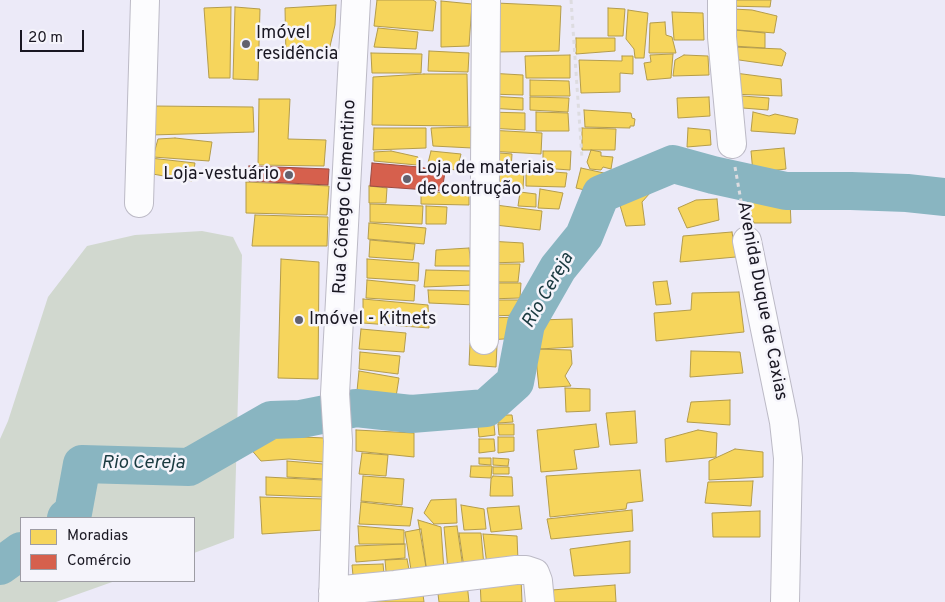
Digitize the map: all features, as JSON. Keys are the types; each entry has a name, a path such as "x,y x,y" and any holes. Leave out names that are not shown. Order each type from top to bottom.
{"street":[{"path":"139,203 145,0"},
{"name":"Rua Cônego Clementino","path":"333,596 338,441 335,394 356,0"},
{"path":"484,340 486,0"},
{"path":"722,0 722,37 732,144"},
{"name":"Avenida Duque de Caxias","path":"747,240 770,349 788,458 785,602"},
{"path":"333,596 395,585 526,570 534,574 538,581 540,602"}],"path":[{"path":"571,0 582,158"},
{"name":"Avenida Duque de Caxias","path":"732,144 747,240"}],"shaded area":[{"path":"202,231 233,237 242,255 234,538 195,553 195,517 20,517 20,582 112,582 56,602 0,602 0,439 8,421 48,297 87,246 135,235"}],"building: Moradias":[{"path":"377,0 433,0 436,2 433,31 374,26"},
{"path":"725,0 771,0 770,7 725,6"},
{"path":"441,1 472,4 469,46 441,47"},
{"path":"496,3 561,6 559,51 496,52"},
{"path":"336,5 335,25 327,59 286,58 285,8"},
{"path":"231,7 230,78 209,78 204,8"},
{"name":"Imóvel residência","path":"235,7 260,9 258,80 233,79"},
{"path":"608,8 625,9 623,36 608,36"},
{"path":"733,9 752,10 777,16 774,33 726,29"},
{"path":"628,10 648,13 644,58 635,58 634,49 626,39"},
{"path":"672,12 703,13 704,40 674,40"},
{"path":"665,22 666,35 672,37 676,53 649,53 650,23"},
{"path":"378,28 418,32 416,49 374,47"},
{"path":"735,30 765,33 765,48 733,46"},
{"path":"576,38 615,38 615,51 576,54"},
{"path":"733,47 781,49 786,53 782,66 732,59"},
{"path":"429,51 469,53 468,72 428,71"},
{"path":"371,53 422,54 421,73 372,73"},
{"path":"673,54 671,78 647,80 644,63 651,62 650,55"},
{"path":"570,55 570,78 526,78 525,56"},
{"path":"684,55 708,56 709,75 673,76 675,60"},
{"path":"622,56 633,56 633,74 620,73 620,92 581,93 579,60 622,61"},
{"path":"488,73 523,75 523,95 488,94"},
{"path":"735,73 781,79 782,96 731,94"},
{"path":"467,74 468,126 372,125 373,77"},
{"path":"530,80 569,81 570,96 530,96"},
{"path":"729,95 769,98 768,110 730,107"},
{"path":"488,96 523,98 523,110 488,108"},
{"path":"530,97 569,98 568,112 530,110"},
{"path":"709,97 710,116 678,118 677,98"},
{"path":"259,99 290,99 288,139 326,140 324,166 258,165"},
{"path":"152,106 253,107 254,132 151,135"},
{"path":"584,110 631,113 632,118 635,119 634,126 630,126 630,128 585,127"},
{"path":"488,112 525,113 525,130 488,128"},
{"path":"536,112 568,113 569,131 536,131"},
{"path":"753,112 798,119 795,134 751,131"},
{"path":"473,127 472,148 433,146 431,128"},
{"path":"374,128 426,128 426,148 373,150"},
{"path":"582,128 616,129 615,150 582,150"},
{"path":"688,128 710,130 711,145 687,147"},
{"path":"488,130 542,133 541,154 488,151"},
{"path":"175,138 212,142 209,161 153,157 158,139"},
{"path":"784,148 786,169 753,173 751,151"},
{"path":"591,150 601,152 601,156 613,157 611,169 603,167 601,170 590,169 587,162"},
{"path":"391,151 418,157 417,165 374,161 374,152"},
{"path":"431,151 461,154 457,170 427,167"},
{"path":"543,151 571,151 570,170 543,168"},
{"path":"488,152 512,154 511,170 488,170"},
{"path":"150,158 195,163 192,181 147,173"},
{"path":"581,168 613,175 611,186 604,190 599,190 598,193 576,188"},
{"path":"526,170 567,173 565,187 526,186"},
{"path":"524,171 523,189 487,190 487,172"},
{"path":"246,182 329,186 327,215 246,213"},
{"path":"651,183 655,190 642,202 645,225 626,226 617,195"},
{"path":"369,186 387,188 386,203 369,203"},
{"path":"540,189 563,193 559,209 538,208"},
{"path":"421,191 469,192 469,205 421,204"},
{"path":"520,192 536,194 536,207 518,206"},
{"path":"762,198 767,203 790,201 791,223 754,223 747,202"},
{"path":"717,199 719,220 687,228 678,208 696,200"},
{"path":"370,204 423,206 422,224 370,222"},
{"path":"488,204 542,211 540,230 486,224"},
{"path":"426,206 447,207 446,224 426,224"},
{"path":"255,215 328,217 327,246 252,246"},
{"path":"369,223 426,228 424,244 368,239"},
{"path":"732,232 736,257 680,262 683,236"},
{"path":"370,240 415,244 413,260 369,257"},
{"path":"488,241 523,243 524,262 487,263"},
{"path":"469,248 471,266 435,266 436,250"},
{"name":"Imóvel - Kitnets","path":"281,259 319,262 318,379 278,378"},
{"path":"367,259 419,263 418,281 367,278"},
{"path":"486,264 520,264 518,282 485,282"},
{"path":"426,270 473,271 473,285 424,287"},
{"path":"367,280 415,285 414,301 366,298"},
{"path":"667,281 671,304 656,305 653,282"},
{"path":"487,283 521,283 520,298 488,299"},
{"path":"428,290 476,291 475,305 429,303"},
{"path":"739,292 744,332 656,341 654,313 691,310 692,293"},
{"path":"363,299 428,305 429,328 363,323"},
{"path":"487,300 522,300 522,315 487,316"},
{"path":"520,317 519,338 488,340 487,318"},
{"path":"572,319 573,347 540,349 538,320"},
{"path":"361,329 406,333 404,352 359,349"},
{"path":"470,343 497,345 496,367 469,365"},
{"path":"535,349 571,350 572,364 565,376 571,386 539,388"},
{"path":"691,351 740,352 743,373 690,377"},
{"path":"360,352 400,356 398,374 359,369"},
{"path":"359,371 399,378 396,397 357,391"},
{"path":"565,388 590,389 590,411 566,412"},
{"path":"730,400 730,425 687,422 691,402"},
{"path":"635,411 637,443 610,445 606,413"},
{"path":"484,415 494,416 495,422 485,423"},
{"path":"497,415 512,415 513,422 498,423"},
{"path":"494,424 495,435 479,437 478,426"},
{"path":"498,424 514,424 514,435 499,435"},
{"path":"596,424 599,447 574,450 577,469 541,472 537,430"},
{"path":"356,430 414,433 414,457 356,451"},
{"path":"698,430 717,433 716,457 666,462 665,439"},
{"path":"257,435 325,438 324,462 289,459 261,461 249,447"},
{"path":"498,437 514,437 514,451 498,453"},
{"path":"479,439 494,439 495,451 479,453"},
{"path":"735,449 763,452 763,477 709,480 709,461"},
{"path":"362,453 388,455 386,476 359,474"},
{"path":"479,458 491,458 491,465 479,464"},
{"path":"493,458 509,459 508,466 493,465"},
{"path":"287,461 323,464 323,479 287,477"},
{"path":"471,466 492,466 491,478 470,477"},
{"path":"493,467 509,467 509,474 493,474"},
{"path":"640,470 643,501 627,503 626,509 550,517 546,476"},
{"path":"363,476 404,479 402,505 361,501"},
{"path":"493,476 512,477 513,496 490,496 491,479"},
{"path":"266,477 323,480 324,497 266,495"},
{"path":"753,481 751,506 705,503 708,482"},
{"path":"260,497 324,499 323,530 262,534"},
{"path":"456,499 457,523 434,524 424,513 431,500"},
{"path":"361,502 413,508 410,526 359,524"},
{"path":"461,505 484,509 486,529 464,530"},
{"path":"519,506 522,529 491,532 487,508"},
{"path":"632,510 633,531 551,539 547,519"},
{"path":"760,511 760,537 713,537 712,513"},
{"path":"418,520 441,527 444,571 427,573"},
{"path":"358,526 404,530 404,544 359,544"},
{"path":"457,526 463,568 448,570 444,527"},
{"path":"421,529 427,573 412,576 405,532"},
{"path":"459,533 481,533 484,566 464,568"},
{"path":"483,534 517,536 518,561 487,565"},
{"path":"630,541 630,573 574,576 570,549"},
{"path":"405,544 405,558 356,562 355,546"},
{"path":"407,559 411,580 387,583 385,560"},
{"path":"383,564 385,583 354,586 352,565"},
{"path":"521,578 522,602 481,602 480,580"},
{"path":"467,583 469,602 439,602 437,586"},
{"path":"615,585 616,602 552,602 552,590"},
{"path":"422,587 424,602 364,602 363,593"}],"building: Comércio":[{"name":"Loja de materiais de contrução","path":"372,163 419,167 445,172 442,191 370,186"},
{"name":"Loja-vestuário","path":"249,166 329,169 328,185 249,181"}],"waterway":[{"name":"Rio Cereja","path":"67,517 73,513 82,464 189,467 271,420 301,419 356,408 411,414 486,408 515,382 526,324 558,268 584,236 601,194 673,164 786,191 907,193 945,197"},
{"name":"Rio Cereja","path":"0,566 20,552"}],"place":[{"name":"Imóvel residência","path":"246,44"},
{"name":"Loja-vestuário","path":"289,175"},
{"name":"Loja de materiais de contrução","path":"407,179"},
{"name":"Imóvel - Kitnets","path":"299,320"}]}
